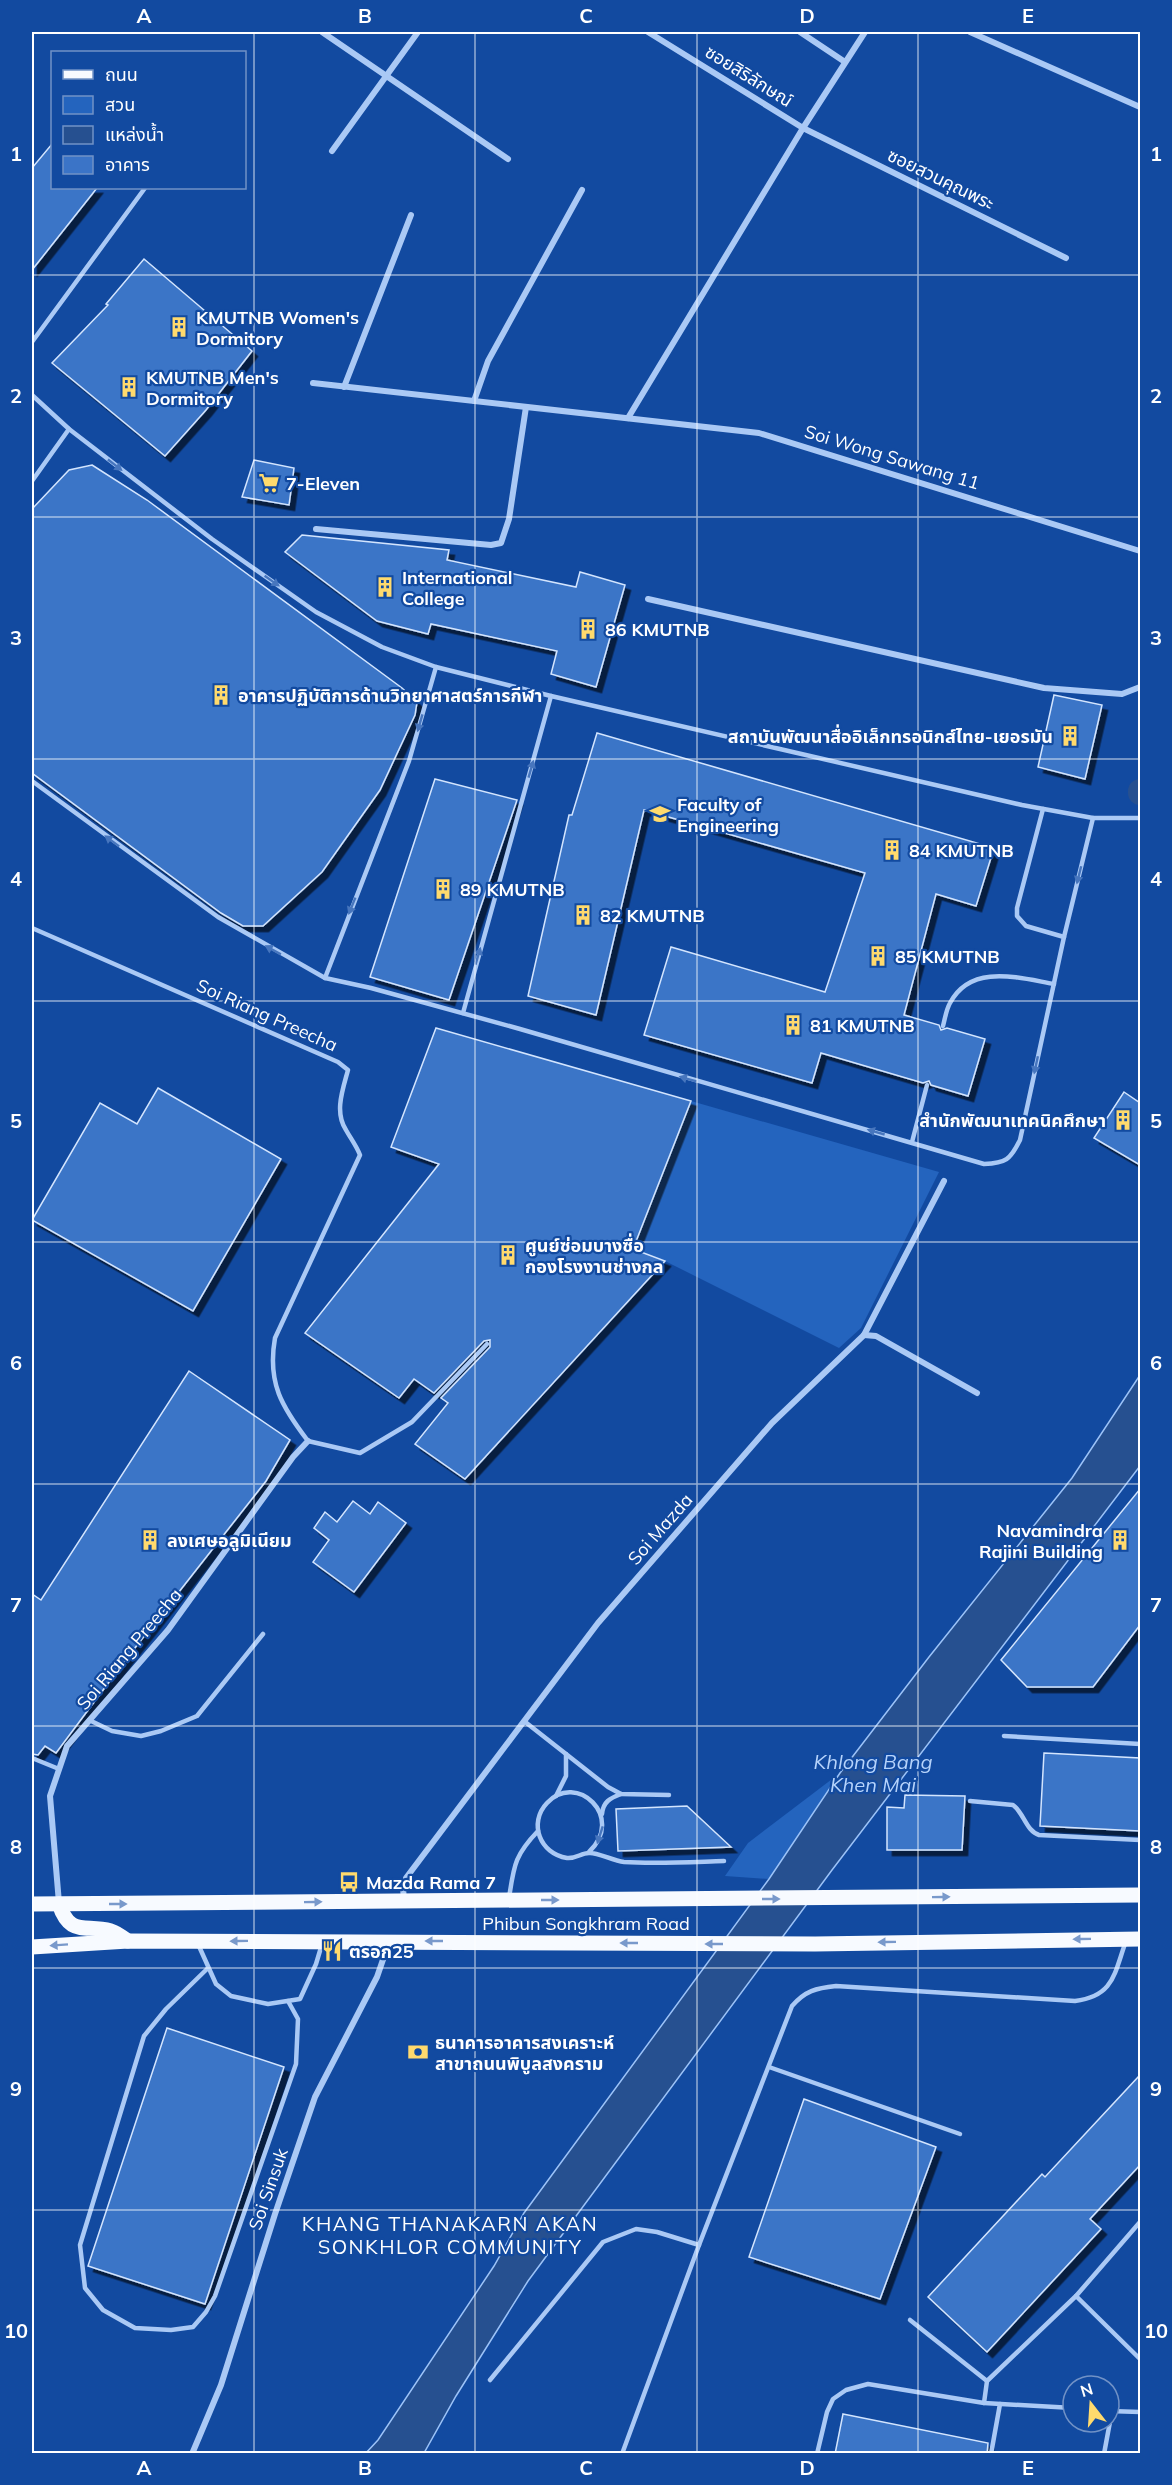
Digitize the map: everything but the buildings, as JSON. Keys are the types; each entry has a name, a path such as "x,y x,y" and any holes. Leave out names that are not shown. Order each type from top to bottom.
{"main road":[{"name":"Phibun Songkhram Road","path":"32,1904 1140,1895"},
{"path":"59,1904 64,1919 71,1926 114,1932 128,1941"},
{"name":"Phibun Songkhram Road","path":"32,1947 128,1941 323,1940 814,1944 1134,1939"}],"street":[{"path":"322,32 508,159"},
{"path":"332,151 418,32"},
{"name":"ซอยสิริลักษณ์","path":"648,32 803,128"},
{"path":"800,32 845,62"},
{"path":"628,418 803,128 865,32"},
{"path":"969,32 1140,107"},
{"name":"ซอยสวนคุณพระ","path":"803,128 1066,258"},
{"path":"474,401 488,361 582,190"},
{"path":"344,387 411,214"},
{"name":"Soi Wong Sawang 11","path":"313,383 759,433 1140,550"},
{"path":"316,529 491,545 501,543 509,519 526,407"},
{"path":"648,599 1044,688 1122,694 1140,687"},
{"name":"Soi Mazda","path":"404,1900 403,1888 406,1878 592,1630 772,1423 864,1335 944,1181"},
{"path":"864,1335 876,1336 977,1393"},
{"name":"Soi Riang Preecha","path":"59,1904 50,1796 67,1746 168,1630 293,1457 308,1441"},
{"name":"Soi Sinsuk","path":"192,2454 221,2385 315,2097 377,1977 389,1941"}],"lane":[{"path":"32,342 144,189"},
{"path":"32,395 69,429 212,539 316,612 382,647 436,667 551,696 1043,809 1093,818 1140,819"},
{"path":"32,481 69,429"},
{"path":"325,978 409,761 436,667"},
{"path":"463,1013 551,696"},
{"path":"32,781 218,917 325,978 463,1013 984,1164 1001,1163 1012,1156 1020,1140 1064,937 1093,818"},
{"path":"1043,809 1017,908 1017,916 1019,921 1026,926 1064,937"},
{"name":"Soi Riang Preecha","path":"32,928 338,1062 348,1070 340,1102 341,1120 356,1142 360,1155 275,1338 271,1359 279,1398 308,1441"},
{"path":"943,1026 950,1003 961,989 975,980 989,975 1003,975 1054,984"},
{"path":"912,1142 927,1085"},
{"path":"308,1441 360,1453 412,1422 487,1344"},
{"path":"89,1720 112,1731 141,1736 161,1731 197,1716 263,1634"},
{"path":"524,1721 608,1787 621,1794 669,1795"},
{"path":"1005,1736 1140,1744"},
{"path":"566,1754 566,1776 556,1796 541,1810 538,1820 538,1832 542,1842 549,1850 558,1856 569,1858 589,1852 623,1862 724,1861"},
{"path":"32,1758 59,1769"},
{"path":"556,1796 569,1793 580,1794 590,1799 602,1815"},
{"path":"589,1852 602,1836 603,1806 621,1794"},
{"path":"970,1801 1013,1805 1022,1813 1030,1830 1039,1835 1140,1840"},
{"path":"509,1900 514,1863 524,1846 538,1832"},
{"path":"622,2454 699,2245 792,2006 802,1995 816,1988 836,1986 1075,2001 1092,1999 1106,1990 1134,1939"},
{"path":"196,1942 216,1984 231,1996 268,2004 300,1999 316,1964 323,1940"},
{"path":"208,1968 166,2009 144,2036 80,2245 85,2288 103,2310 135,2328 171,2330 193,2327 206,2312 215,2296 296,2064 298,2019 288,2001"},
{"path":"769,2067 960,2134"},
{"path":"984,2403 987,2381 1076,2296 1140,2222"},
{"path":"490,2380 603,2242 636,2229 657,2232 699,2245"},
{"path":"1076,2296 1140,2360"},
{"path":"910,2320 987,2381"},
{"path":"817,2454 827,2412 833,2399 846,2390 868,2384 984,2403 1061,2407"},
{"path":"991,2454 1000,2404"},
{"path":"1121,2411 1140,2412"},
{"path":"1104,2454 1107,2434"}],"green space":[{"path":"691,1101 939,1172 861,1328 839,1348 665,1261 633,1249"},
{"path":"840,1773 769,1879 725,1876 748,1843"}],"water":[{"name":"Khlong Bang Khen Mai","path":"1140,1375 1140,1466 832,1870 528,2281 456,2396 424,2453 365,2454 378,2440 494,2266 524,2213 769,1879 840,1773 1072,1478"}],"place":[{"name":"KMUTNB Women's Dormitory","path":"179,327"},
{"name":"KMUTNB Men's Dormitory","path":"129,387"},
{"name":"7-Eleven","path":"269,483"},
{"name":"International College","path":"385,587"},
{"name":"86 KMUTNB","path":"588,629"},
{"name":"อาคารปฏิบัติการด้านวิทยาศาสตร์การกีฬา","path":"221,695"},
{"name":"สถาบันพัฒนาสื่ออิเล็กทรอนิกส์ไทย-เยอรมัน","path":"1070,736"},
{"name":"Faculty of Engineering","path":"660,814"},
{"name":"84 KMUTNB","path":"892,850"},
{"name":"89 KMUTNB","path":"443,889"},
{"name":"82 KMUTNB","path":"583,915"},
{"name":"85 KMUTNB","path":"878,956"},
{"name":"81 KMUTNB","path":"793,1025"},
{"name":"สำนักพัฒนาเทคนิคศึกษา","path":"1123,1120"},
{"name":"ศูนย์ซ่อมบางซื่อ กองโรงงานช่างกล","path":"508,1255"},
{"name":"ลงเศษอลูมิเนียม","path":"150,1540"},
{"name":"Navamindra Rajini Building","path":"1120,1540"},
{"name":"Mazda Rama 7","path":"349,1882"},
{"name":"ตรอก25","path":"332,1951"},
{"name":"ธนาคารอาคารสงเคราะห์ สาขาถนนพิบูลสงคราม","path":"418,2052"}],"district":[{"name":"KHANG THANAKARN AKAN SONKHLOR COMMUNITY","path":"450,2234"}]}
